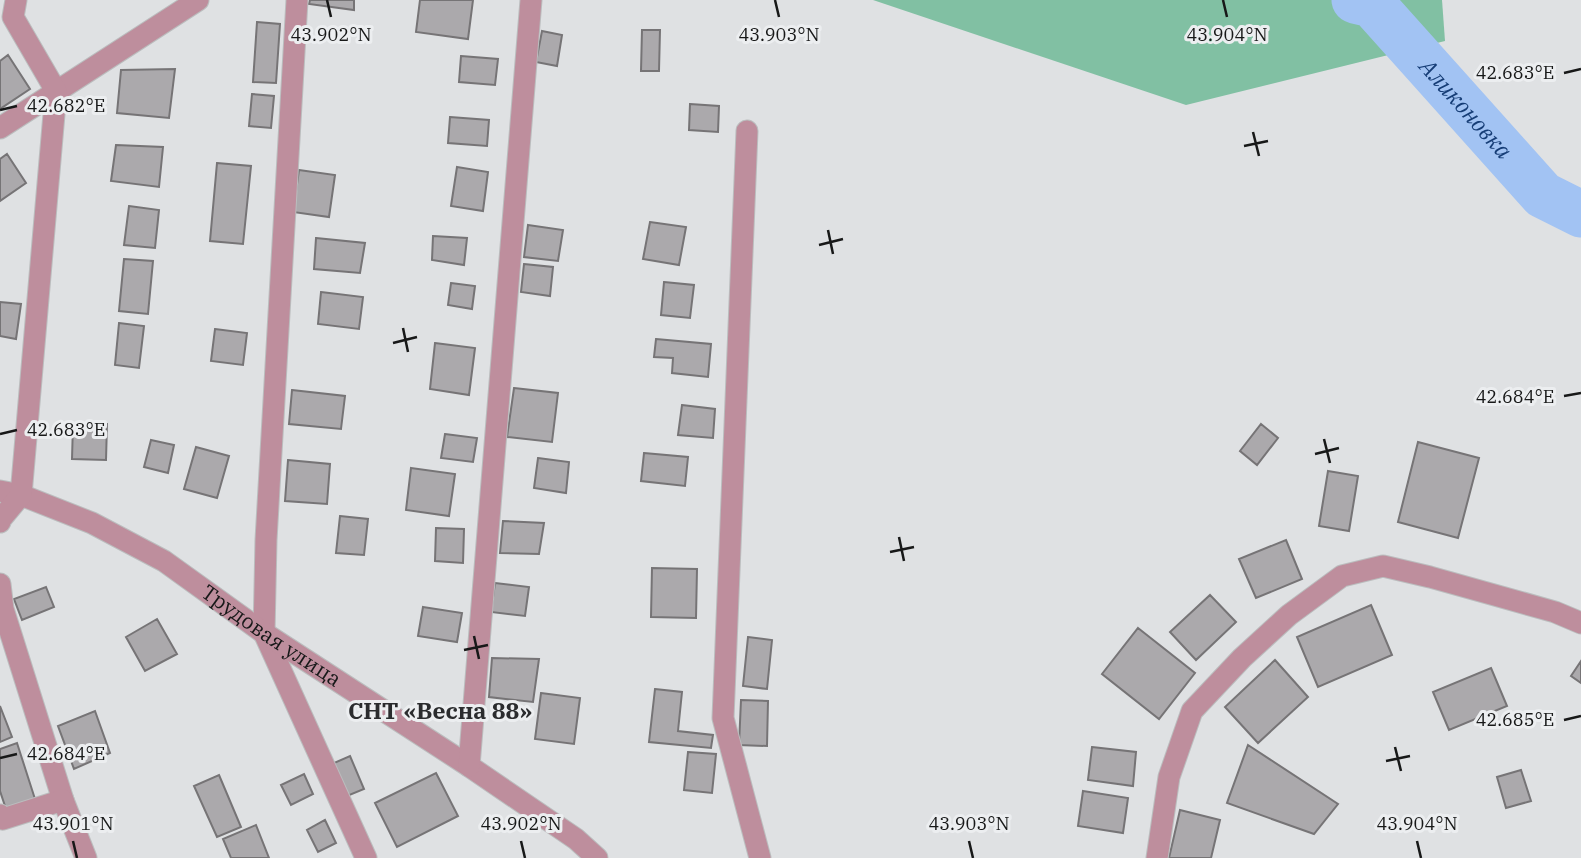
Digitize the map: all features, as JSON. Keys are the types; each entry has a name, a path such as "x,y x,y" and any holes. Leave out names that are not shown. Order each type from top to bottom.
{"street":[{"path":"0,522 10,493 56,91 13,17 16,0"},
{"path":"0,128 198,0"},
{"path":"297,0 267,526 264,633 366,858"},
{"path":"469,766 531,0"},
{"path":"747,131 723,718 760,858"},
{"name":"Трудовая улица","path":"10,493 92,523 164,561 264,633 576,839 597,858"},
{"path":"1157,858 1169,777 1192,710 1242,658 1289,615 1342,576 1383,566 1555,612 1581,623"},
{"path":"0,584 3,609 63,800 86,858"},
{"path":"0,815 3,819 63,800"}],"green space":[{"path":"873,0 1442,0 1445,41 1186,105"}],"building":[{"path":"310,0 354,0 354,10 309,4"},
{"path":"420,0 473,0 468,39 416,32"},
{"path":"257,22 280,24 276,83 253,82"},
{"path":"642,30 660,30 659,71 641,71"},
{"path":"542,31 562,35 557,66 536,62"},
{"path":"8,55 30,89 0,109 0,61"},
{"path":"461,56 498,59 495,85 459,82"},
{"path":"175,69 169,118 117,113 121,70"},
{"path":"252,94 274,96 271,128 249,126"},
{"path":"690,104 719,106 718,132 689,130"},
{"path":"450,117 489,120 487,146 448,143"},
{"path":"116,145 163,147 159,187 111,181"},
{"path":"7,154 26,183 0,201 0,159"},
{"path":"217,163 251,166 243,244 210,241"},
{"path":"457,167 488,172 483,211 451,206"},
{"path":"299,170 335,175 329,217 293,212"},
{"path":"129,206 159,210 155,248 124,245"},
{"path":"650,222 686,227 679,265 643,259"},
{"path":"528,225 563,230 558,261 524,257"},
{"path":"433,236 467,238 464,265 432,260"},
{"path":"316,238 365,243 360,273 314,269"},
{"path":"124,259 153,261 148,314 119,311"},
{"path":"524,264 553,267 550,296 521,292"},
{"path":"664,282 694,285 690,318 661,315"},
{"path":"451,283 475,286 472,309 448,305"},
{"path":"321,292 363,297 359,329 318,324"},
{"path":"0,302 21,304 16,339 0,336"},
{"path":"119,323 144,326 139,368 115,365"},
{"path":"215,329 247,333 243,365 211,361"},
{"path":"656,339 711,344 708,377 672,373 673,358 654,357"},
{"path":"435,343 475,348 469,395 430,389"},
{"path":"514,388 558,393 552,442 507,437"},
{"path":"292,390 345,396 341,429 289,424"},
{"path":"682,405 715,409 713,438 678,435"},
{"path":"73,424 107,424 106,460 72,459"},
{"path":"1261,424 1278,438 1257,465 1240,451"},
{"path":"445,434 477,438 473,462 441,458"},
{"path":"151,440 174,445 168,473 144,467"},
{"path":"1418,442 1479,458 1458,538 1398,522"},
{"path":"196,447 229,456 217,498 184,489"},
{"path":"644,453 688,457 685,486 641,481"},
{"path":"538,458 569,462 566,493 534,488"},
{"path":"288,460 330,464 327,504 285,501"},
{"path":"411,468 455,474 449,516 406,510"},
{"path":"1328,471 1358,476 1349,531 1319,526"},
{"path":"340,516 368,519 364,555 336,553"},
{"path":"503,521 544,523 539,554 500,553"},
{"path":"436,528 464,529 463,563 435,561"},
{"path":"1286,540 1302,579 1256,598 1239,559"},
{"path":"652,568 697,569 696,618 651,617"},
{"path":"495,583 529,587 525,616 491,612"},
{"path":"46,587 54,607 22,620 14,599"},
{"path":"1210,595 1236,622 1196,660 1170,632"},
{"path":"1371,605 1392,655 1318,687 1297,637"},
{"path":"423,607 462,613 457,642 418,636"},
{"path":"157,619 177,654 145,671 126,637"},
{"path":"1138,628 1195,673 1159,719 1102,674"},
{"path":"748,637 772,640 767,689 743,686"},
{"path":"492,658 539,659 533,702 489,697"},
{"path":"1275,660 1308,697 1258,743 1225,707"},
{"path":"1581,661 1581,683 1571,676"},
{"path":"1491,668 1507,706 1449,730 1433,692"},
{"path":"655,689 682,692 678,731 713,735 711,748 649,742"},
{"path":"541,693 580,698 574,744 535,739"},
{"path":"741,700 768,701 767,746 739,745"},
{"path":"0,706 12,737 0,742"},
{"path":"95,711 110,753 74,769 58,726"},
{"path":"17,743 35,799 6,809 0,791 0,749"},
{"path":"1248,745 1338,804 1314,834 1227,803"},
{"path":"1092,747 1136,752 1133,786 1088,780"},
{"path":"688,752 716,754 712,793 684,790"},
{"path":"350,756 364,789 347,796 334,763"},
{"path":"1521,770 1531,801 1506,808 1497,777"},
{"path":"436,773 458,816 397,847 375,803"},
{"path":"304,774 313,794 291,805 281,785"},
{"path":"219,775 241,827 217,837 194,786"},
{"path":"1083,791 1128,798 1123,833 1078,826"},
{"path":"1180,810 1220,820 1211,858 1169,858"},
{"path":"325,820 336,843 318,852 307,830"},
{"path":"256,825 269,858 231,858 223,839"}],"waterway":[{"name":"Аликоновка","path":"1355,0 1372,4 1543,195 1581,214"}],"district":[{"name":"СНТ «Весна 88»","path":"440,711"}]}
